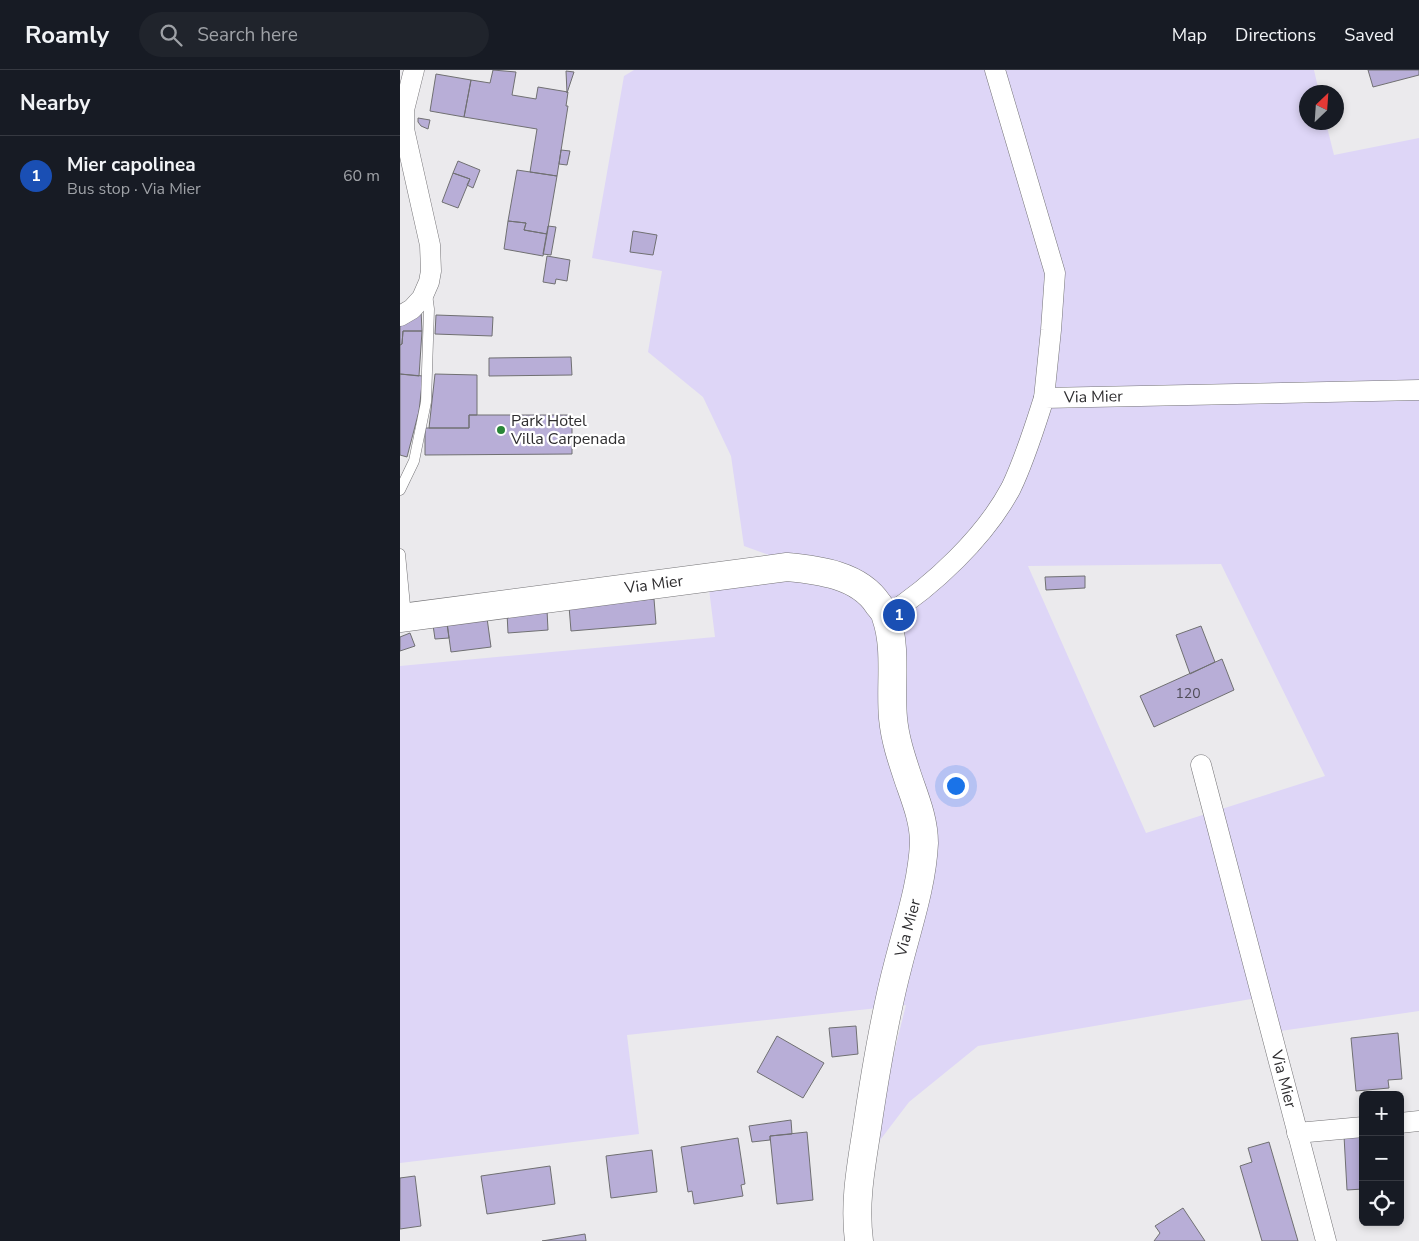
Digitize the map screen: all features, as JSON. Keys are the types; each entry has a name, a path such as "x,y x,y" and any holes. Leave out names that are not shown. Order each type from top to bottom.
{"street":[{"path":"400,316 418,304 426,291 431,271 430,245 404,129 404,110 414,70"},
{"path":"995,70 1055,273 1044,398"},
{"name":"Via Mier","path":"886,616 903,605 966,549 994,515 1011,488 1028,448 1044,398 1419,390"},
{"name":"Via Mier","path":"403,617 787,567 833,574 861,586 876,600 886,616 891,645 893,719 899,750 920,809 924,840 922,868 916,898 896,972 872,1089 858,1179 859,1241"},
{"name":"Via Mier","path":"1201,765 1326,1241"},
{"path":"1404,1123 1419,1121"},
{"path":"1297,1133 1359,1127"}],"lane":[{"path":"400,490 414,461 426,402 429,308 426,291"},
{"name":"Via Mier","path":"400,554 403,617"}],"shaded area":[{"path":"634,70 1314,70 1317,85 1299,85 1299,130 1328,130 1334,155 1419,138 1419,1011 1267,1033 1257,998 978,1046 909,1102 868,1156 906,1005 627,1035 639,1134 400,1163 400,666 715,637 707,573 791,563 744,546 731,456 703,397 648,352 662,271 592,258 624,76","holes":["1221,564 1325,776 1146,833 1028,566"]}],"building":[{"path":"493,70 516,72 512,95 536,99 538,87 568,92 566,106 568,106 557,176 530,172 537,129 464,117 471,80 490,83"},
{"path":"1368,70 1419,70 1419,75 1373,87"},
{"path":"566,71 574,72 567,93"},
{"path":"436,74 471,80 464,117 430,111"},
{"path":"418,118 430,120 428,129 421,126"},
{"path":"561,150 570,151 567,165 559,164"},
{"path":"458,161 480,170 473,188 467,185 470,179 453,173"},
{"path":"517,170 557,176 547,234 524,230 526,223 508,221"},
{"path":"453,173 470,179 458,208 442,202"},
{"path":"508,221 526,223 524,230 547,234 543,256 504,249"},
{"path":"548,226 556,227 551,255 543,254"},
{"path":"633,231 657,235 653,255 630,252"},
{"path":"547,256 570,260 567,281 556,279 555,284 543,282"},
{"path":"421,310 422,331 403,331 402,344 400,345 400,322"},
{"path":"436,315 493,317 492,336 435,334"},
{"path":"403,331 422,331 419,376 400,374 400,345 402,344"},
{"path":"571,357 572,375 489,376 489,358"},
{"path":"400,374 423,376 419,411 407,457 400,455"},
{"path":"435,374 477,375 477,415 469,415 469,428 429,428"},
{"path":"469,415 572,415 572,454 425,455 425,428 469,428"},
{"path":"1085,576 1085,588 1046,590 1045,577"},
{"path":"654,599 656,624 571,631 569,606"},
{"path":"547,610 548,630 508,633 507,613"},
{"path":"487,618 491,647 451,652 447,623"},
{"path":"447,623 449,638 435,639 433,625"},
{"path":"1201,626 1215,662 1190,674 1176,635"},
{"path":"410,633 415,646 400,651 400,637"},
{"path":"1222,659 1234,690 1154,727 1140,696"},
{"path":"856,1026 858,1054 832,1057 829,1028"},
{"path":"1398,1033 1402,1079 1388,1080 1389,1088 1356,1091 1351,1038"},
{"path":"777,1036 824,1063 803,1098 757,1072"},
{"path":"791,1120 792,1134 770,1136 770,1140 752,1142 749,1126"},
{"path":"807,1132 813,1200 777,1204 770,1136"},
{"path":"1359,1135 1359,1189 1347,1190 1344,1136"},
{"path":"738,1138 745,1184 741,1185 743,1196 694,1204 692,1191 688,1192 681,1147"},
{"path":"1269,1142 1298,1241 1262,1241 1240,1166 1252,1162 1248,1148"},
{"path":"652,1150 657,1192 611,1198 606,1156"},
{"path":"550,1166 555,1204 487,1214 481,1176"},
{"path":"415,1176 421,1226 400,1229 400,1178"},
{"path":"1183,1208 1205,1241 1154,1241 1160,1233 1155,1226"},
{"path":"585,1234 586,1241 542,1241"}],"place":[{"name":"Park Hotel Villa Carpenada","path":"501,430"},
{"name":"Mier capolinea","path":"899,615"}]}
